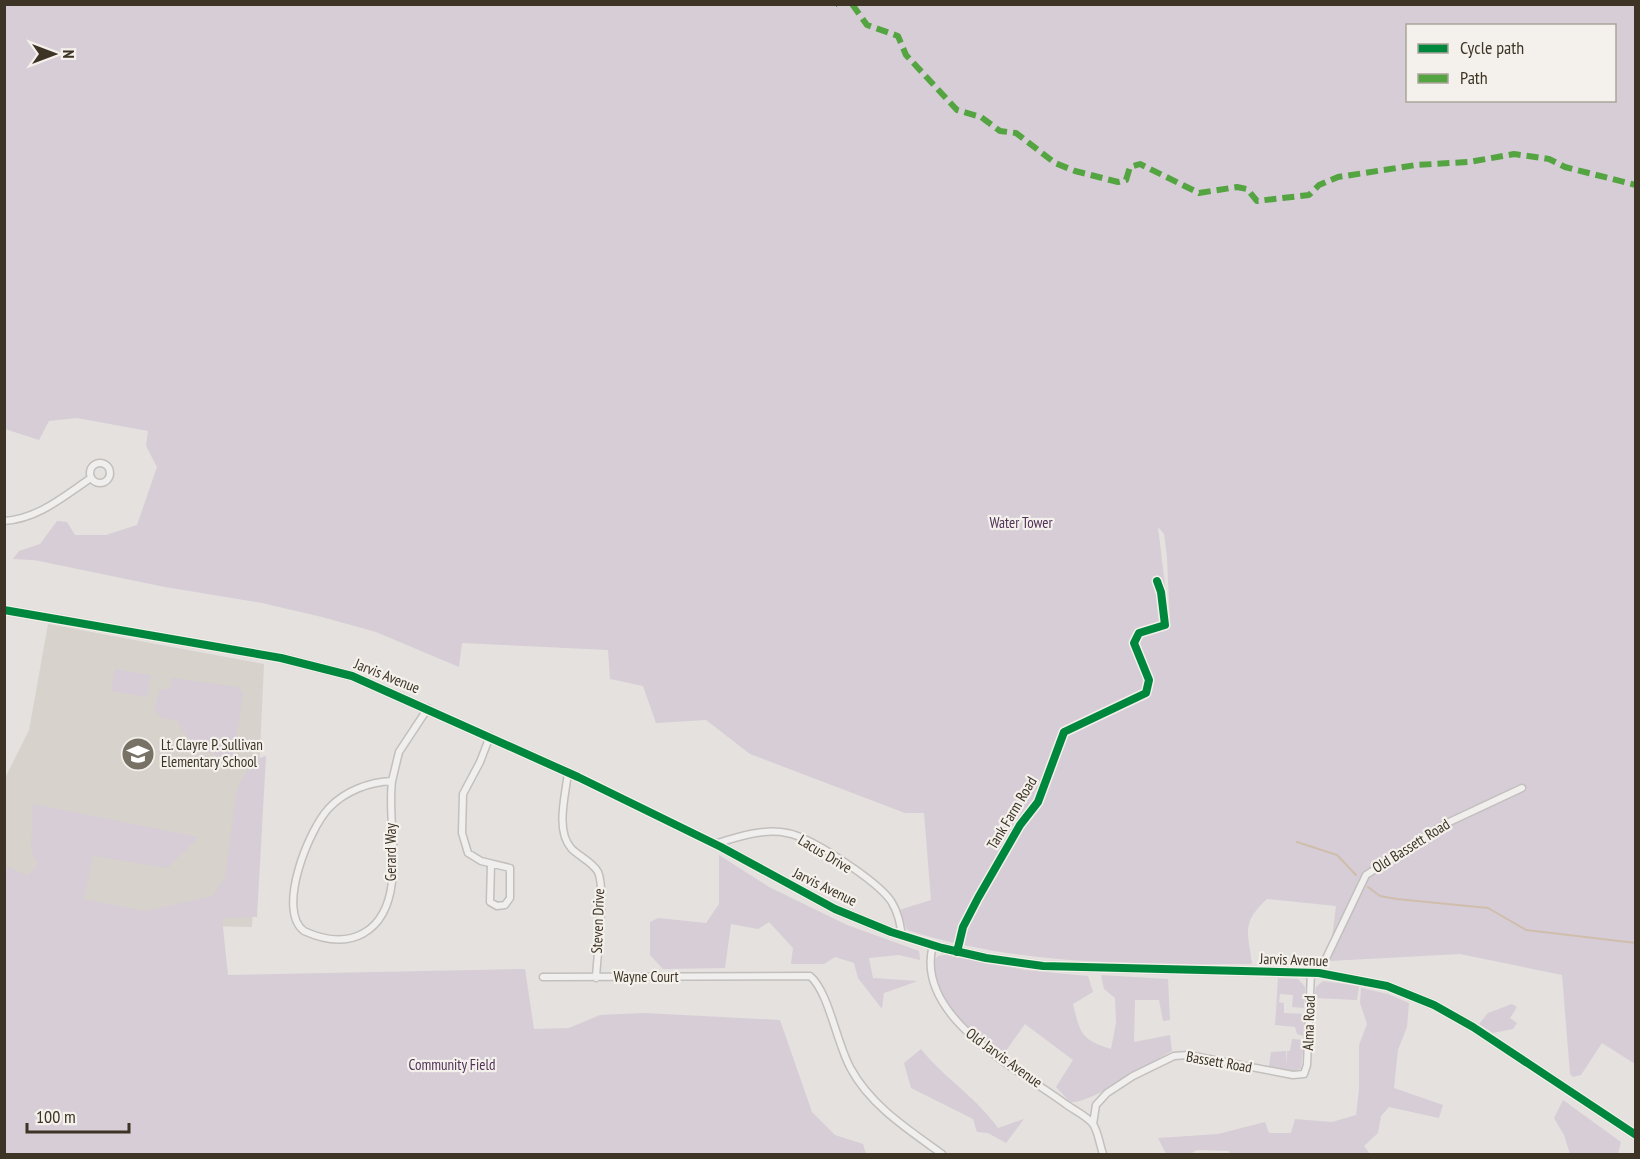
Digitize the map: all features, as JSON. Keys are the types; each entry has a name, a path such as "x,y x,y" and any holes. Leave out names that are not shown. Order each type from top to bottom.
{"street":[{"path":"4,522 26,518 40,512 91,478"},
{"name":"Tank Farm Road","path":"957,952 963,927 978,898 1020,825 1038,802 1064,732 1146,693 1149,680 1134,643 1139,633 1165,625 1161,592 1157,581"},
{"name":"Jarvis Avenue","path":"4,610 305,663 352,676 429,708 568,772 714,844 821,902 902,936 957,952 1043,966 1315,972 1378,983 1434,1005 1473,1027 1635,1135"},
{"name":"Gerard Way","path":"392,781 365,786 349,793 328,809 317,824 304,853 295,891 293,917 304,931 337,940 355,939 366,934 380,917 393,882 392,781 399,752 429,708"},
{"path":"490,736 480,762 464,789 461,823 465,849 473,857 490,864 510,868 510,898 505,905 497,906 490,902 490,864"},
{"name":"Steven Drive","path":"568,772 564,837 572,850 599,875 600,910 596,978"},
{"name":"Old Bassett Road","path":"1315,972 1366,875 1445,824 1522,788"},
{"name":"Lacus Drive","path":"714,844 771,832 786,832 804,838 829,853 886,895 899,917 902,936"},
{"name":"Old Jarvis Avenue","path":"933,945 930,957 932,979 953,1018 969,1035 990,1051 1093,1124"},
{"name":"Alma Road","path":"1304,1074 1307,1065 1315,972"},
{"name":"Wayne Court","path":"543,977 804,974 813,979 823,994 845,1059 861,1085 884,1109 942,1155"},
{"name":"Bassett Road","path":"1093,1124 1096,1105 1107,1093 1133,1076 1179,1055 1293,1075 1304,1074"},
{"path":"1093,1124 1103,1155"}],"shaded area":[{"name":"Lt. Clayre P. Sullivan Elementary School","path":"48,624 264,664 252,927 197,926 5,883 5,778 29,730"}],"green space":[{"name":"Water Tower","path":"4,5 1635,5 1635,1064 1602,1043 1581,1075 1573,1077 1570,1074 1562,975 1460,954 1329,961 1336,906 1267,899 1253,915 1248,929 1252,964 1121,963 1035,957 949,942 907,930 899,910 931,900 924,813 905,813 750,754 706,720 656,723 643,686 610,679 608,650 462,643 459,667 376,632 322,617 262,603 165,587 34,560 13,559 19,551 40,544 57,521 67,522 75,535 106,535 137,525 157,467 146,446 148,431 77,418 49,421 39,440 5,429","holes":["1158,527 1164,534 1167,557 1170,626"]},
{"path":"115,669 151,675 147,697 111,691"},
{"path":"172,678 239,687 243,693 233,759 199,747 186,735 177,720 162,718 154,709 160,690 171,688"},
{"name":"Community Field","path":"266,756 257,917 222,918 228,975 525,969 534,1029 569,1028 600,1015 644,1013 780,1020 812,1112 835,1135 863,1144 866,1154 5,1154 5,869 7,866 28,876 38,864 31,850 33,804 199,837 167,868 93,856 84,899 145,911 213,896 225,877 237,788 253,760"},
{"path":"719,855 769,887 847,925 919,951 920,960 899,955 869,958 873,978 918,981 884,993 882,1009 858,978 854,963 835,957 824,964 791,964 793,948 769,922 758,929 731,924 725,968 663,969 650,955 650,922 658,918 706,923 719,904"},
{"path":"945,955 1025,970 1088,976 1093,992 1073,1004 1080,1029 1093,1042 1111,1049 1116,1023 1115,998 1104,989 1101,975 1168,979 1170,1020 1163,1021 1159,1000 1135,1000 1134,1042 1170,1035 1172,1051 1091,1097 1070,1102 1056,1087 1073,1060 1025,1024 1003,1055 979,1038 957,1017 941,992 932,963 938,956"},
{"path":"1278,978 1298,979 1305,987 1304,1008 1292,1007 1293,995 1280,994 1279,1002 1284,1003 1284,1013 1305,1014 1303,1036 1297,1034 1295,1027 1275,1025"},
{"path":"1323,981 1359,986 1357,1000 1314,998 1316,987"},
{"path":"1361,988 1388,994 1409,1003 1407,1027 1398,1050 1394,1088 1443,1105 1439,1118 1389,1107 1381,1116 1378,1133 1364,1146 1370,1154 1229,1154 1229,1151 1197,1150 1190,1154 1166,1154 1158,1138 1218,1134 1265,1122 1269,1133 1291,1133 1295,1119 1332,1122 1356,1115 1359,1089 1359,1045 1367,1024 1360,1003"},
{"path":"1512,1004 1517,1007 1510,1018 1517,1023 1513,1029 1493,1033 1479,1024 1488,1013"},
{"path":"1292,1039 1304,1040 1301,1069 1294,1071 1269,1066 1271,1052 1286,1051 1287,1067 1287,1051 1290,1051"},
{"path":"921,1049 998,1128 1024,1119 1006,1143 988,1133 977,1132 973,1119 911,1088 904,1063"},
{"path":"1563,1100 1621,1142 1618,1154 1570,1154 1564,1135 1554,1118"}],"waterway":[{"path":"1297,842 1337,855 1356,875"},
{"path":"1368,887 1380,896 1397,899 1488,908 1526,930 1636,943"}],"marked path":[{"path":"852,4 867,25 898,36 906,55 957,110 981,117 1000,131 1016,133 1055,163 1075,171 1118,182 1126,180 1130,167 1140,164 1199,193 1237,187 1247,189 1257,201 1309,195 1319,185 1338,177 1416,165 1469,162 1514,154 1549,159 1565,167 1636,185"}],"cycle path":[{"path":"957,952 963,927 978,898 1020,825 1038,802 1064,732 1146,693 1149,680 1134,643 1139,633 1165,625 1161,592 1157,581"},
{"path":"4,610 281,658 352,676 578,777 721,847 835,909 891,932 942,948 986,958 1043,966 1319,973 1387,986 1434,1005 1473,1027 1636,1135"}],"place":[{"name":"Lt. Clayre P. Sullivan Elementary School","path":"138,754"}]}
